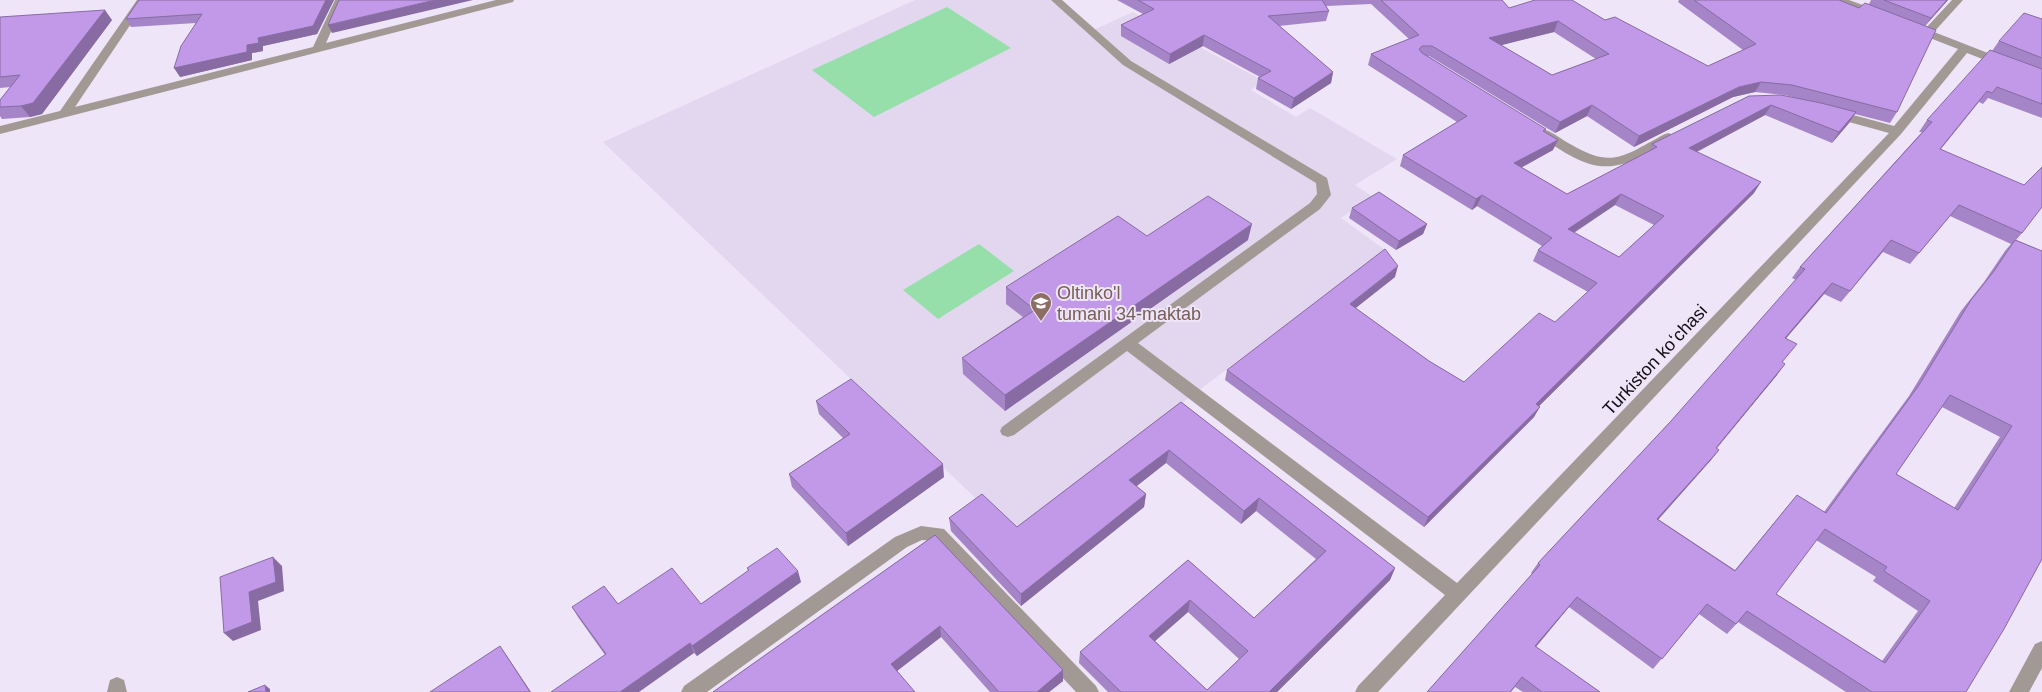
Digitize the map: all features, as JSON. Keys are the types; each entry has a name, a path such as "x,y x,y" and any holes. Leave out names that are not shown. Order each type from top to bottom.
{"street":[{"path":"65,113 142,0"},
{"path":"318,48 340,0"},
{"path":"0,130 509,0"},
{"path":"1008,431 1315,206 1324,195 1322,181 1127,63 1056,0"},
{"path":"1839,0 2042,78"},
{"path":"1927,33 1958,0"},
{"name":"Turkiston koʻchasi","path":"1365,692 1898,131 1965,48"},
{"path":"1823,111 1898,131"},
{"path":"1534,128 1577,154 1600,162 1618,162 1678,132"},
{"path":"1127,344 1458,594"},
{"path":"691,692 901,542 921,533 938,534 1089,692"},
{"path":"2019,692 2042,650"}],"shaded area":[{"name":"Oltinko'l tumani 34-maktab","path":"915,0 1052,0 1089,32 1133,12 1264,81 1251,90 1296,117 1310,108 1397,159 1355,185 1373,197 1341,218 1385,250 1011,532 603,142"}],"green space":[{"path":"947,7 1011,48 874,117 812,70"},
{"path":"979,244 1014,271 938,319 903,290"}],"building":[{"path":"139,0 326,0 313,26 258,38 259,43 247,45 247,52 174,68 181,46 202,14 126,19"},
{"path":"339,0 435,0 328,25"},
{"path":"1138,0 1322,0 1329,11 1268,16 1333,72 1294,98 1258,78 1271,71 1204,35 1170,54 1121,25 1154,9"},
{"path":"1381,0 1502,0 1509,8 1535,0 1572,0 1605,20 1615,17 1708,66 1756,44 1694,0 1839,0 1859,8 1865,3 1936,30 1897,112 1792,85 1761,82 1739,87 1639,136 1592,105 1560,122 1432,46 1422,46 1419,49 1422,53 1546,129 1543,131 1558,140 1514,163 1567,194 1657,147 1652,144 1749,96 1781,95 1856,112 1839,132 1771,105 1689,148 1761,182 1536,404 1540,407 1428,517 1227,370 1385,249 1398,266 1350,304 1429,361 1464,382 1539,313 1555,322 1597,283 1538,250 1552,238 1482,195 1476,199 1403,155 1467,116 1371,54 1419,35","holes":["1558,21 1609,54 1552,75 1489,38","1621,194 1664,216 1619,257 1568,229"]},
{"path":"1884,0 1947,0 1931,18"},
{"path":"105,10 33,103 21,106 0,107 0,100 20,75 0,77 0,17"},
{"path":"2024,13 2042,19 2042,58 1999,41"},
{"path":"1990,50 2042,69 2042,104 1997,87 1992,93 1987,91 1940,149 2024,185 2042,167 2042,207 2022,233 1959,205 1919,253 1891,240 1850,291 1832,283 1785,338 1797,344 1782,362 1785,364 1716,448 1719,450 1657,519 1735,571 1797,495 1826,513 1919,385 1971,300 2015,240 2042,251 2042,559 2004,629 1966,692 1872,692 1747,611 1736,624 1707,604 1662,659 1577,597 1535,646 1600,692 1542,692 1522,677 1510,692 1427,692 1540,565 1538,563 1671,421 1805,269 1800,267 1932,122 1927,120","holes":["1950,395 2012,426 1958,510 1896,474","1825,529 1887,567 1884,571 1930,601 1885,663 1776,594"]},
{"path":"1379,192 1427,224 1399,241 1352,208"},
{"path":"1208,196 1252,224 1005,395 962,358 1035,310 1006,287 1118,216 1147,236"},
{"path":"851,379 943,464 846,533 789,474 850,434 816,401"},
{"path":"1181,402 1395,568 1269,692 1121,692 1080,652 1188,560 1254,618 1326,551 1259,498 1244,511 1169,450 1129,480 1146,494 1021,594 949,518 982,494 1017,527","holes":["1190,600 1248,651 1207,690 1149,636"]},
{"path":"935,535 1063,670 1037,692 999,692 940,626 891,664 915,692 713,692"},
{"path":"777,548 798,571 692,646 690,643 620,692 551,692 606,654 572,607 604,586 618,604 672,568 701,604 749,570 747,568"},
{"path":"273,557 276,582 249,592 252,622 224,633 220,577"},
{"path":"500,646 530,692 430,692"},
{"path":"265,685 266,692 248,692"}],"place":[{"name":"Oltinko'l tumani 34-maktab","path":"1041,322"}]}
